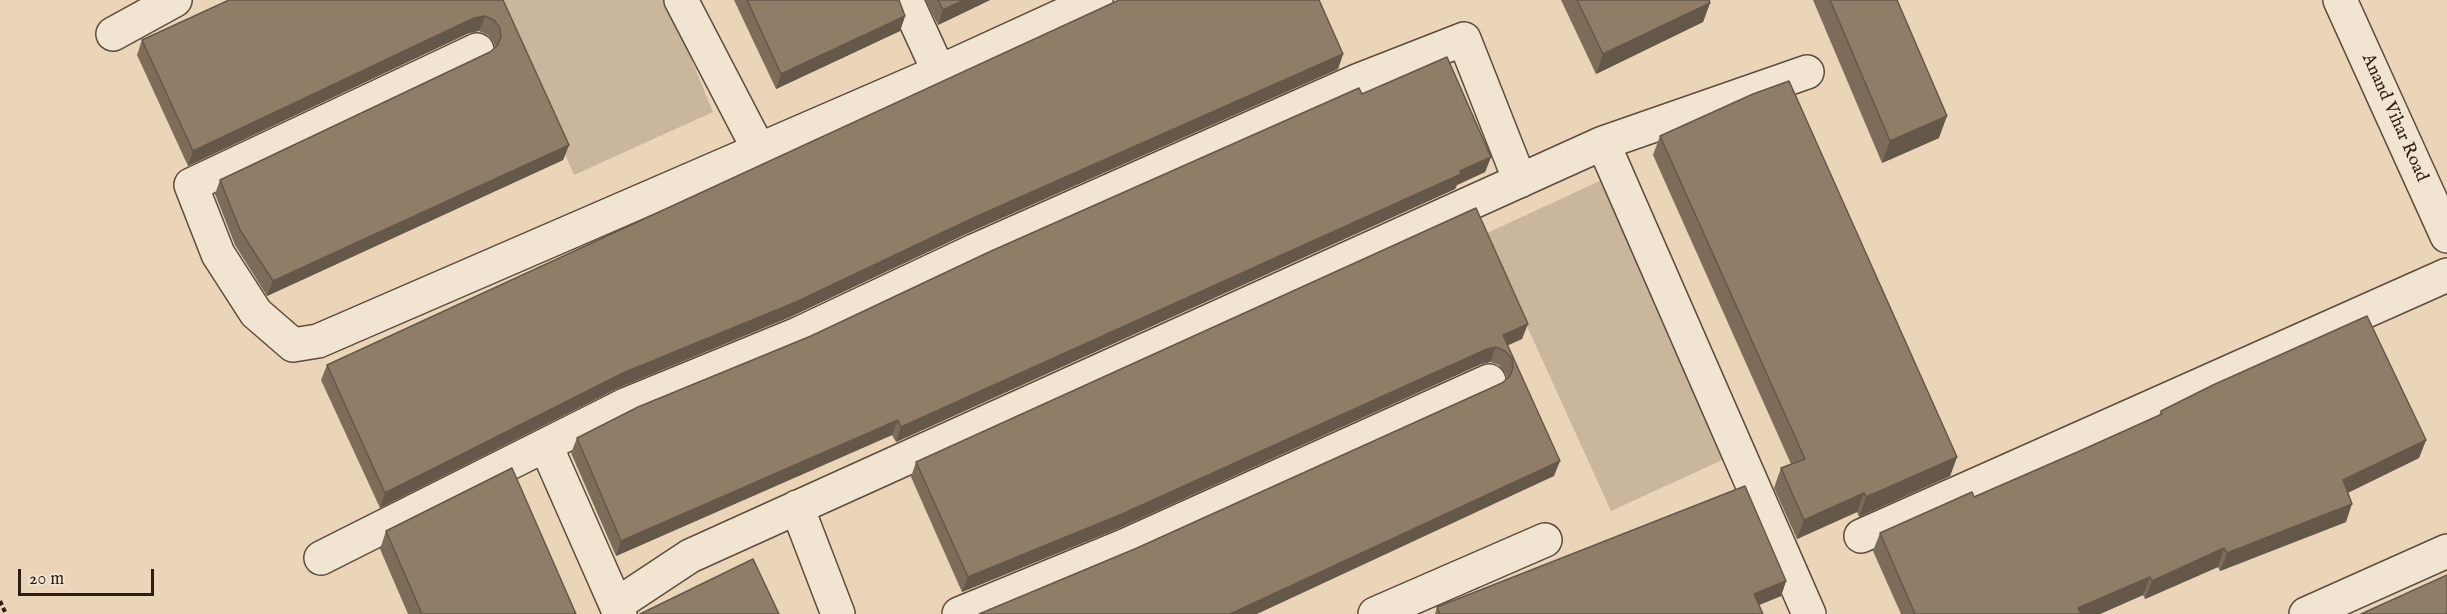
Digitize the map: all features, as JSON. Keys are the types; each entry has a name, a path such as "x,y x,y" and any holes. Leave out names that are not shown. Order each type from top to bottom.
{"street":[{"path":"113,34 176,0"},
{"path":"681,0 759,150"},
{"path":"906,0 939,72"},
{"path":"477,50 191,185 218,254 256,313 293,345 318,340 939,72 1096,0"},
{"name":"Anand Vihar Road","path":"2340,0 2447,236"},
{"path":"321,558 625,405 798,334 976,250 1359,80 1464,39 1520,181"},
{"path":"546,446 618,609 690,556 797,507 1603,143 1807,72"},
{"path":"1603,143 1805,613"},
{"path":"1861,536 2447,275"},
{"path":"960,614 1124,546 1489,381"},
{"path":"797,507 838,614"},
{"path":"1375,614 1545,540"},
{"path":"2312,613 2447,551"}],"path":[{"path":"0,601 6,614"}],"shaded area":[{"path":"498,0 667,0 713,112 574,175"},
{"path":"1604,179 1731,456 1611,511 1485,234"}],"building":[{"path":"229,0 503,0 569,145 273,281 240,230 220,180 490,52 497,46 501,37 500,28 494,20 485,16 474,18 193,151 142,40"},
{"path":"747,0 899,0 905,16 781,74"},
{"path":"938,0 964,0 943,10"},
{"path":"1119,0 1319,0 1343,54 973,218 796,302 623,373 385,493 327,365"},
{"path":"1577,0 1709,0 1710,3 1603,54"},
{"path":"1830,0 1897,0 1947,116 1890,141"},
{"path":"1447,57 1491,157 1460,171 1461,174 901,427 898,420 621,541 577,438 638,407 811,336 989,252 1359,88 1362,94"},
{"path":"1789,81 1957,457 1866,497 1864,493 1804,520 1781,468 1805,459 1660,136 1753,94"},
{"path":"1476,208 1528,324 1503,335 1560,461 1230,614 979,614 1137,548 1502,383 1510,376 1513,368 1512,359 1505,351 1496,347 1487,349 1122,514 968,577 916,462"},
{"path":"2367,316 2426,440 2343,480 2352,504 2227,553 2224,548 2152,581 2150,577 2078,608 2081,614 1915,614 1880,533 1972,492 1974,497 2082,450 2162,414 2161,411 2213,385"},
{"path":"512,468 576,614 422,614 386,531"},
{"path":"1745,486 1786,581 1754,594 1763,614 1440,614 1437,607"},
{"path":"753,559 779,614 640,614"},
{"path":"2447,575 2447,614 2361,614"}]}
